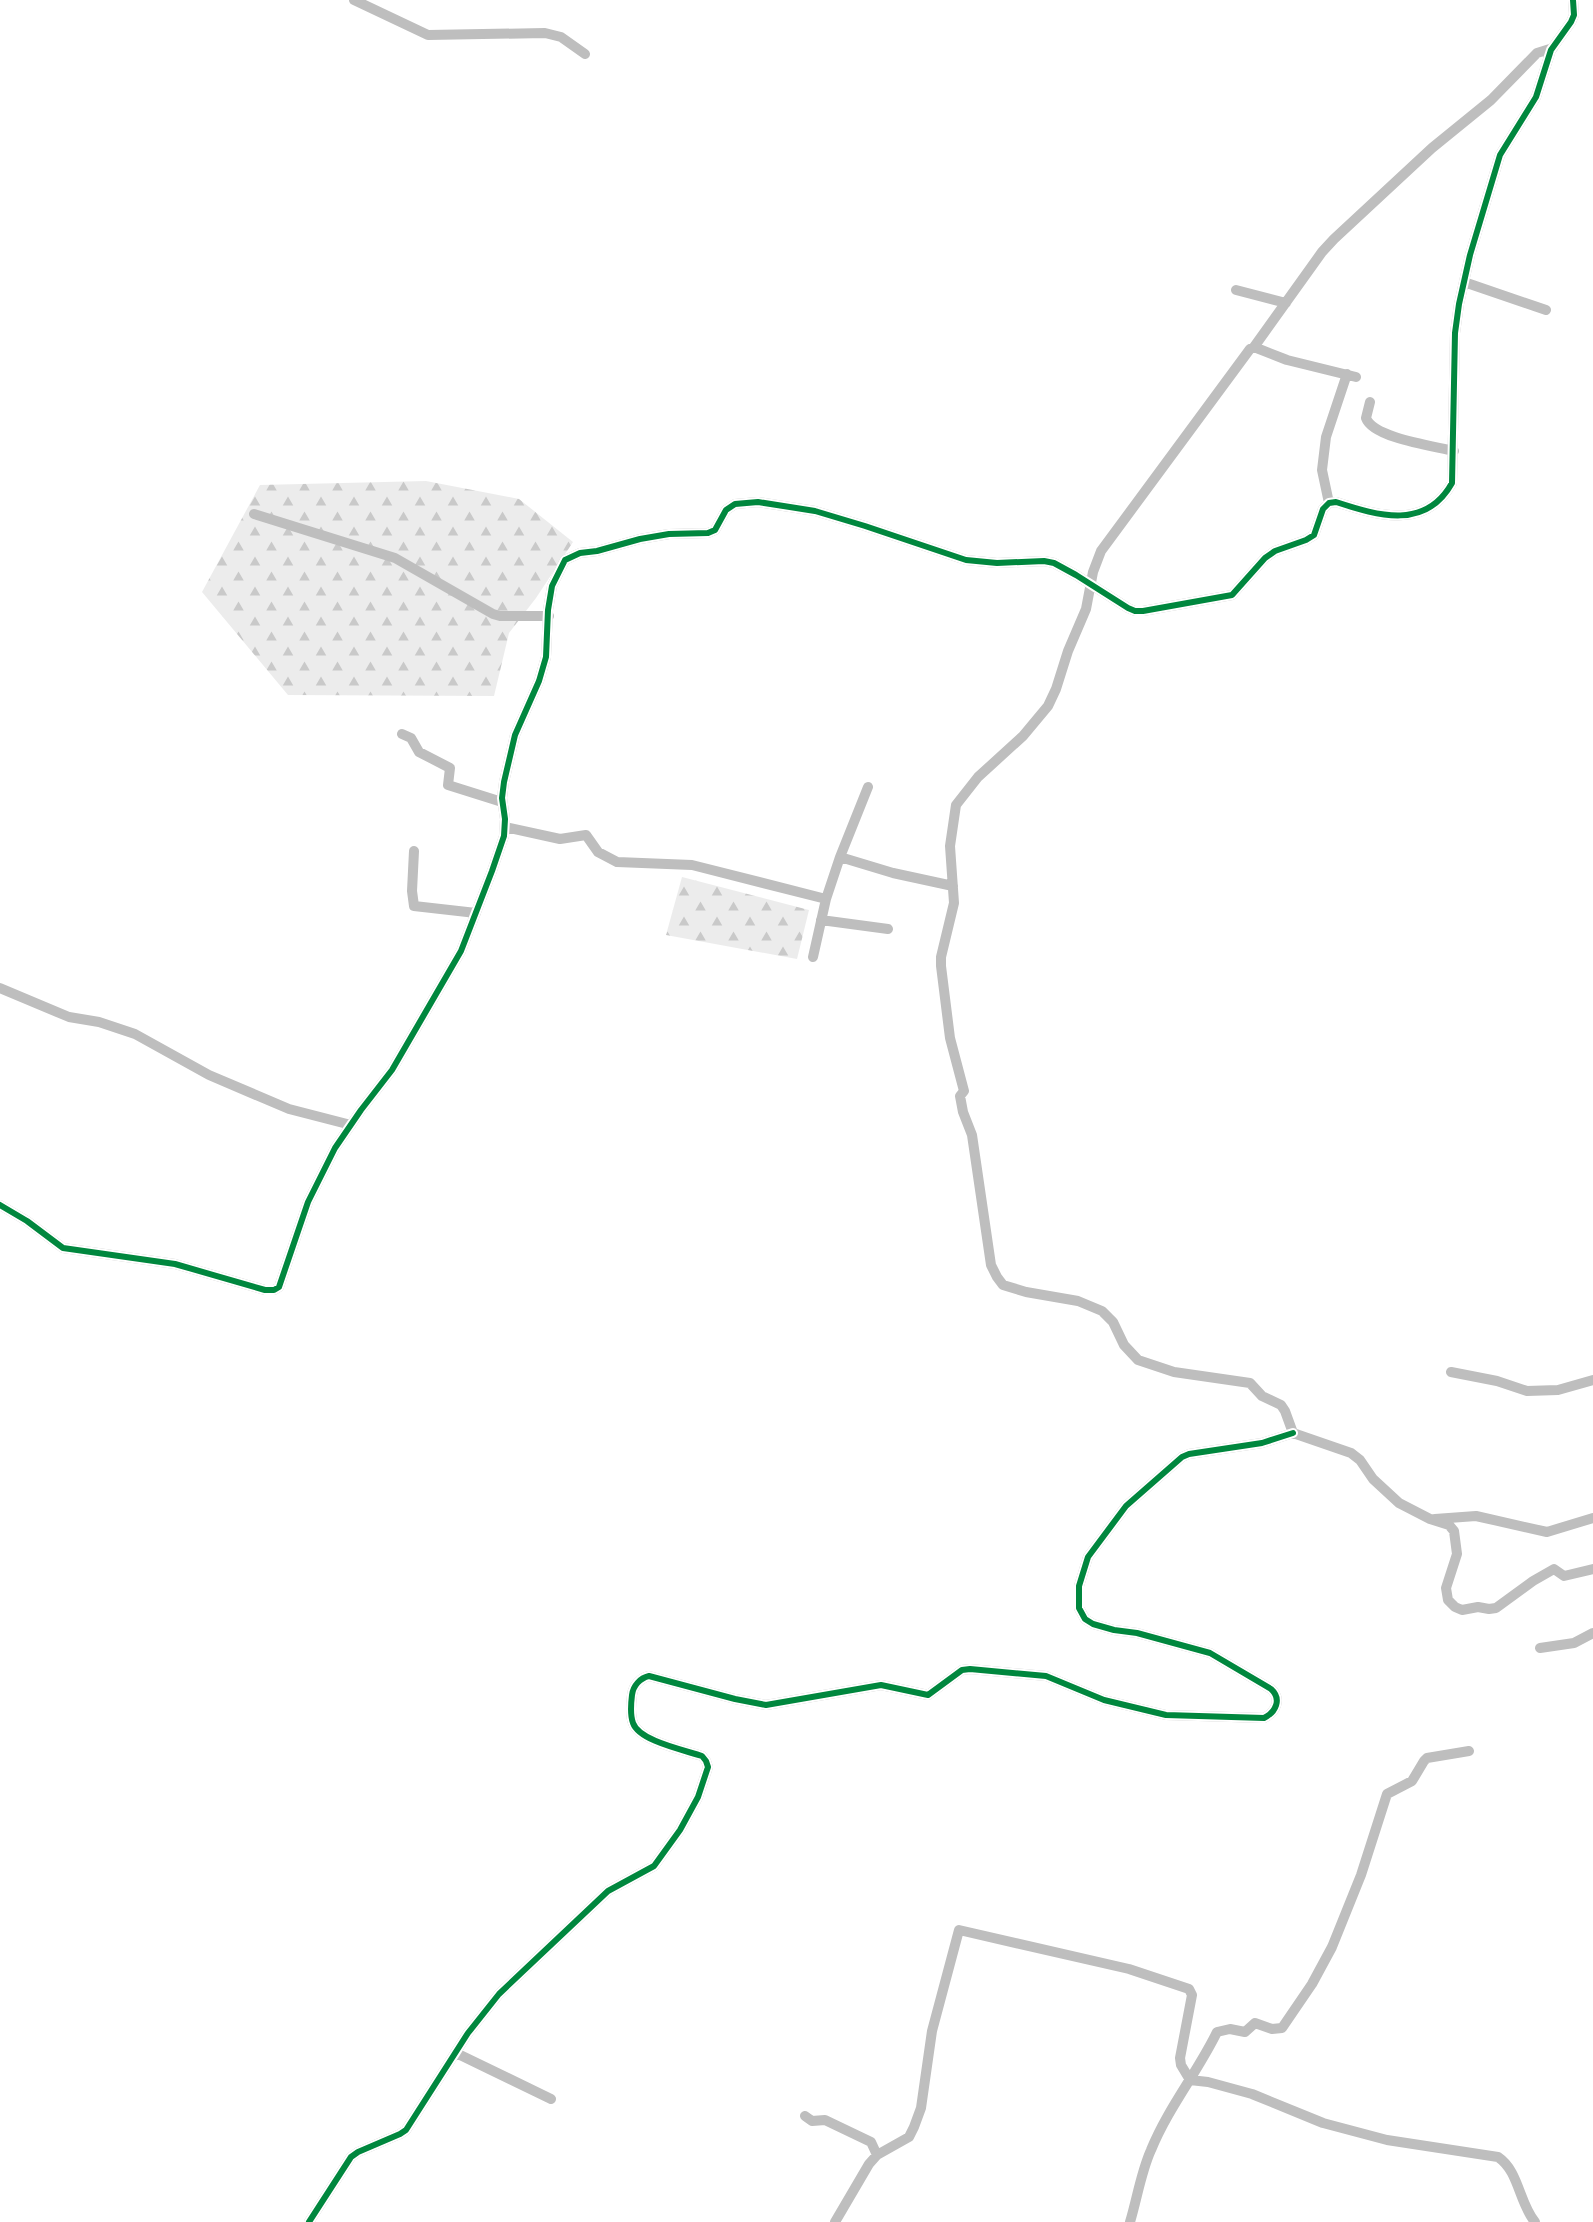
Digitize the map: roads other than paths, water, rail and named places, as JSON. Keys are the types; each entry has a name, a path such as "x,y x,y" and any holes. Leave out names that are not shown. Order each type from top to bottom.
{"street":[{"path":"354,0 423,34 435,36 545,33 561,37 585,54"},
{"path":"0,1205 27,1221 63,1248 175,1264 250,1286 274,1290 279,1287 308,1202 335,1148 393,1070 420,1026 461,951 476,913 504,836 502,802 504,782 515,735 539,681 546,657 548,610 552,586 565,560 580,553 597,551 640,538 669,534 708,533 715,530 726,510 735,504 745,502 777,504 865,526 966,560 997,563 1044,561 1054,563 1135,611 1225,597 1238,589 1275,550 1314,535 1323,509 1329,503 1336,502 1388,515 1406,516 1429,509 1445,496 1452,483 1455,344 1464,282 1500,155 1536,97 1553,48 1574,15 1573,0"},
{"path":"1293,1434 1281,1405 1262,1396 1250,1383 1174,1372 1138,1360 1124,1345 1113,1322 1102,1311 1078,1301 1018,1290 1004,1285 997,1277 991,1265 972,1135 963,1112 960,1096 964,1091 950,1038 943,992 941,957 954,903 950,846 956,805 978,777 1023,736 1048,706 1086,609 1090,584 1101,551 1209,402 1250,349 1254,347 1334,239 1432,148 1491,100 1537,53 1553,48"},
{"path":"1464,282 1545,310"},
{"path":"1236,290 1286,303"},
{"path":"1254,347 1287,360 1351,376 1328,430 1323,477 1329,503"},
{"path":"1370,402 1366,418 1373,429 1454,451"},
{"path":"254,514 395,558 493,614 549,616"},
{"path":"402,734 411,738 418,752 450,768 448,785 502,802"},
{"path":"813,957 826,899 868,787"},
{"path":"505,827 560,839 586,835 598,852 617,862 687,864 826,899"},
{"path":"414,851 412,880 414,906 476,913"},
{"path":"840,857 893,873 953,886"},
{"path":"821,920 888,929"},
{"path":"0,988 69,1017 99,1022 135,1034 209,1075 289,1109 351,1125"},
{"path":"1451,1372 1497,1381 1527,1391 1558,1390 1593,1380"},
{"path":"309,2222 351,2157 406,2130 456,2053 499,1994 608,1890 652,1868 680,1830 696,1801 707,1772 707,1764 705,1758 642,1736 633,1725 631,1718 633,1690 635,1685 645,1677 649,1676 766,1705 881,1685 926,1696 962,1671 970,1669 1046,1676 1104,1700 1166,1715 1257,1719 1268,1717 1275,1710 1277,1701 1275,1692 1271,1689 1205,1651 1089,1622 1079,1608 1078,1593 1085,1563 1126,1506 1182,1457 1262,1443 1293,1434 1351,1453 1360,1460 1373,1479 1399,1503 1430,1519 1449,1525 1454,1531 1457,1554 1446,1594 1452,1604 1462,1610 1478,1606 1496,1608 1554,1569 1564,1576 1593,1569"},
{"path":"1430,1519 1476,1516 1547,1532 1593,1518"},
{"path":"1540,1648 1574,1643 1593,1633"},
{"path":"1130,2222 1152,2148 1182,2091 1203,2062 1217,2032 1230,2028 1245,2032 1255,2023 1278,2029 1285,2025 1332,1947 1361,1875 1387,1794 1412,1781 1427,1758 1469,1751"},
{"path":"835,2222 862,2175 877,2155 909,2137 914,2127 921,2108 932,2031 959,1930 1129,1969 1189,1989 1192,1995 1180,2058 1181,2065 1190,2080"},
{"path":"456,2053 551,2099"},
{"path":"1190,2080 1208,2082 1252,2094 1323,2123 1387,2140 1498,2157 1505,2162 1511,2172 1526,2211 1535,2222"},
{"path":"805,2116 812,2121 825,2120 871,2142 877,2155"}]}
